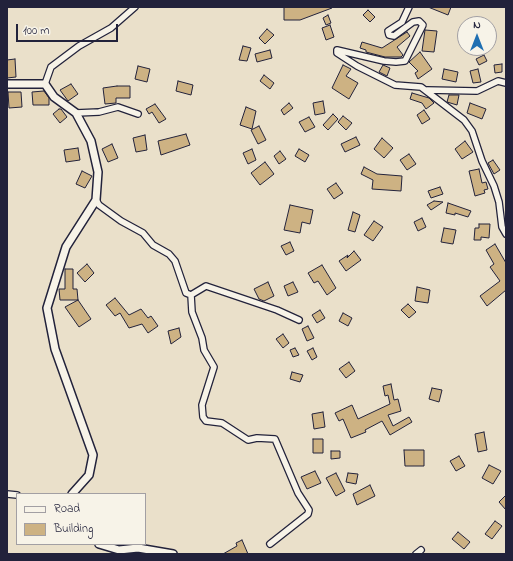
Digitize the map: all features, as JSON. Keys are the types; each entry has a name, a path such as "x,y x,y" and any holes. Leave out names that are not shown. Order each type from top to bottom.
{"main road":[{"path":"7,84 46,84 54,97 76,113 91,141 98,172 96,200 66,246 47,308 55,349 93,455 89,475 73,493"},
{"path":"102,545 119,550 138,548 173,554"}],"street":[{"path":"46,84 51,68 79,46 111,28 135,7"},
{"path":"409,7 402,22 388,31 389,35 394,36 413,22 419,21 423,25 405,61 384,61 337,50 337,53 357,66 395,85 421,87 464,120 472,131 482,161 494,186 499,202 502,227 506,234"},
{"path":"426,90 477,91 498,81 506,84"},
{"path":"76,113 100,112 118,107 138,114"},
{"path":"96,200 121,221 143,233 153,245 169,254 175,261 186,293 191,295"},
{"path":"191,295 206,286 277,310 299,320"},
{"path":"191,295 192,312 202,338 204,350 214,367 202,405 203,417 206,421 222,423 248,440 257,438 275,439 298,493 310,510 308,514 270,544"},
{"path":"416,554 422,550"}],"building":[{"path":"284,7 332,8 300,20 284,20"},
{"path":"428,7 451,7 448,15"},
{"path":"368,10 375,17 370,22 363,15"},
{"path":"328,15 331,23 326,25 323,18"},
{"path":"330,25 334,37 326,40 322,28"},
{"path":"267,29 274,35 265,44 259,38"},
{"path":"425,30 437,31 434,52 422,51"},
{"path":"407,32 410,36 397,47 403,55 401,57 385,57 366,52 366,50 360,48 362,42 382,48"},
{"path":"243,46 251,48 247,61 239,60"},
{"path":"270,50 272,58 257,62 255,54"},
{"path":"420,52 432,69 418,79 415,73 418,71 409,62"},
{"path":"484,56 487,61 479,65 476,59"},
{"path":"15,59 16,77 7,78 7,60"},
{"path":"502,64 502,72 495,73 494,65"},
{"path":"343,65 351,69 346,76 358,83 349,99 332,88"},
{"path":"383,65 390,68 387,76 379,72"},
{"path":"138,66 150,69 147,82 135,79"},
{"path":"444,69 458,72 456,82 442,79"},
{"path":"478,69 481,82 473,83 470,71"},
{"path":"264,75 274,83 270,89 260,81"},
{"path":"178,81 193,85 191,95 176,91"},
{"path":"71,84 78,94 68,101 60,90"},
{"path":"130,86 130,98 116,98 116,103 105,104 103,88"},
{"path":"44,91 49,98 49,105 33,105 32,92"},
{"path":"8,92 21,92 22,107 9,108"},
{"path":"412,93 429,98 434,103 426,109 422,103 410,99"},
{"path":"449,95 459,95 457,105 447,102"},
{"path":"323,101 325,113 315,115 313,103"},
{"path":"289,103 293,108 284,115 281,110"},
{"path":"470,103 486,109 482,119 467,113"},
{"path":"155,104 166,119 159,123 152,112 149,114 146,109"},
{"path":"246,107 256,111 252,129 240,125"},
{"path":"61,109 67,117 60,123 53,114"},
{"path":"424,110 430,119 422,124 417,115"},
{"path":"333,114 338,119 328,130 323,125"},
{"path":"343,116 352,123 346,130 338,122"},
{"path":"309,117 315,127 305,132 299,122"},
{"path":"259,126 266,140 258,144 251,130"},
{"path":"186,134 190,145 161,155 158,141"},
{"path":"145,135 147,150 136,152 133,138"},
{"path":"356,137 360,145 345,152 341,144"},
{"path":"382,138 393,148 384,158 374,149"},
{"path":"465,141 473,152 462,159 455,149"},
{"path":"112,144 118,158 108,162 102,149"},
{"path":"78,148 80,160 66,162 64,150"},
{"path":"252,149 256,160 248,164 243,153"},
{"path":"299,149 309,155 305,162 295,156"},
{"path":"280,151 286,159 279,164 274,156"},
{"path":"409,154 416,164 407,170 400,160"},
{"path":"493,160 500,170 494,174 488,163"},
{"path":"265,162 274,174 260,185 251,173"},
{"path":"364,167 377,174 402,176 401,191 372,189 373,180 361,174"},
{"path":"479,169 482,183 486,182 488,189 484,190 485,193 475,196 469,171"},
{"path":"82,171 92,176 85,188 76,184"},
{"path":"336,183 343,193 334,199 327,189"},
{"path":"440,187 443,194 431,198 428,191"},
{"path":"434,201 443,202 431,210 427,205"},
{"path":"448,203 471,211 468,217 455,213 455,215 446,213"},
{"path":"290,205 313,210 310,224 302,222 300,233 284,230"},
{"path":"353,212 360,215 355,232 348,230"},
{"path":"422,218 426,227 418,231 414,222"},
{"path":"374,221 383,227 373,241 364,235"},
{"path":"479,224 490,224 489,238 481,237 481,240 474,240 475,228 479,228"},
{"path":"444,228 456,230 453,244 441,242"},
{"path":"290,242 294,251 286,255 281,246"},
{"path":"495,244 506,263 506,290 487,306 480,296 500,281 490,267 494,264 486,250"},
{"path":"354,251 361,260 346,271 339,261 348,255 347,258"},
{"path":"87,264 94,273 85,282 77,273"},
{"path":"322,265 336,288 327,295 318,281 314,283 308,273"},
{"path":"65,269 73,269 73,289 77,289 78,300 60,300 59,289 65,289"},
{"path":"268,282 274,296 264,301 259,299 254,289"},
{"path":"293,282 298,292 288,296 284,286"},
{"path":"417,287 430,290 428,303 415,301"},
{"path":"115,298 129,315 141,309 148,318 151,316 158,326 148,333 142,324 129,328 120,313 115,316 106,305"},
{"path":"78,300 91,319 79,327 65,307"},
{"path":"408,304 416,312 409,318 401,310"},
{"path":"320,310 325,318 317,323 312,315"},
{"path":"343,313 352,318 348,326 339,321"},
{"path":"308,326 314,338 307,341 302,329"},
{"path":"179,328 181,337 171,344 168,331"},
{"path":"283,334 289,343 283,348 276,339"},
{"path":"295,348 299,355 293,357 290,350"},
{"path":"313,348 317,357 312,360 307,351"},
{"path":"349,362 355,371 346,378 339,369"},
{"path":"292,372 303,375 300,382 290,379"},
{"path":"391,384 394,400 398,399 401,411 388,415 393,426 409,417 412,422 390,435 382,421 365,430 366,432 351,438 343,419 339,421 335,413 352,405 358,419 390,404 388,395 385,396 383,386"},
{"path":"432,388 442,390 439,402 429,399"},
{"path":"323,412 325,427 314,429 312,414"},
{"path":"484,432 487,450 478,452 475,434"},
{"path":"313,439 323,439 323,453 313,453"},
{"path":"404,450 424,450 424,466 405,466"},
{"path":"331,451 340,451 340,458 331,459"},
{"path":"459,456 465,466 456,471 450,461"},
{"path":"489,465 501,471 493,484 482,478"},
{"path":"315,471 321,483 307,489 301,477"},
{"path":"336,473 345,491 336,496 326,478"},
{"path":"348,473 358,474 356,484 346,482"},
{"path":"370,485 375,496 357,505 353,494"},
{"path":"506,495 506,510 499,502"},
{"path":"495,521 502,526 492,539 485,534"},
{"path":"458,532 470,542 464,549 452,539"},
{"path":"242,540 248,554 223,554 237,546 236,543"}]}
